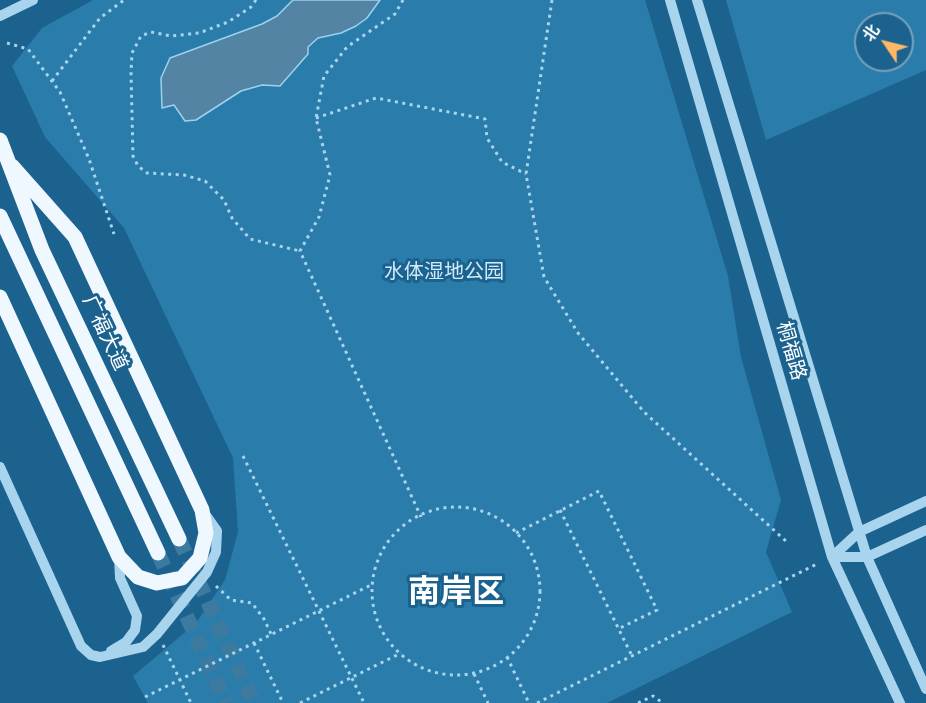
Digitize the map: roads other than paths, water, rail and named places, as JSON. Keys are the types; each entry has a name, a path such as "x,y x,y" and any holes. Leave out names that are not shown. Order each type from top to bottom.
{"main road":[{"name":"广福大道","path":"0,140 12,166 42,250 179,539"},
{"path":"0,297 119,557 138,577 158,583 182,578 200,558 206,533 202,510 75,237 12,166"},
{"path":"0,216 158,553"}],"street":[{"path":"0,16 33,0"},
{"name":"桐福路","path":"670,0 832,557 900,703"},
{"name":"桐福路","path":"697,0 867,557 926,689"},
{"path":"0,467 81,646 92,655 100,657 142,647 158,634 207,572 216,552 217,531 202,510"},
{"path":"832,557 859,532 926,501"},
{"path":"832,557 867,557 926,530"},
{"path":"100,657 126,642 135,630 137,616 120,578 119,557"}],"tunnel":[{"path":"179,539 254,703"},
{"path":"158,553 226,703"}],"district":[{"name":"南岸区","path":"456,592"}],"park label":[{"name":"水体湿地公园","path":"444,272"}]}
